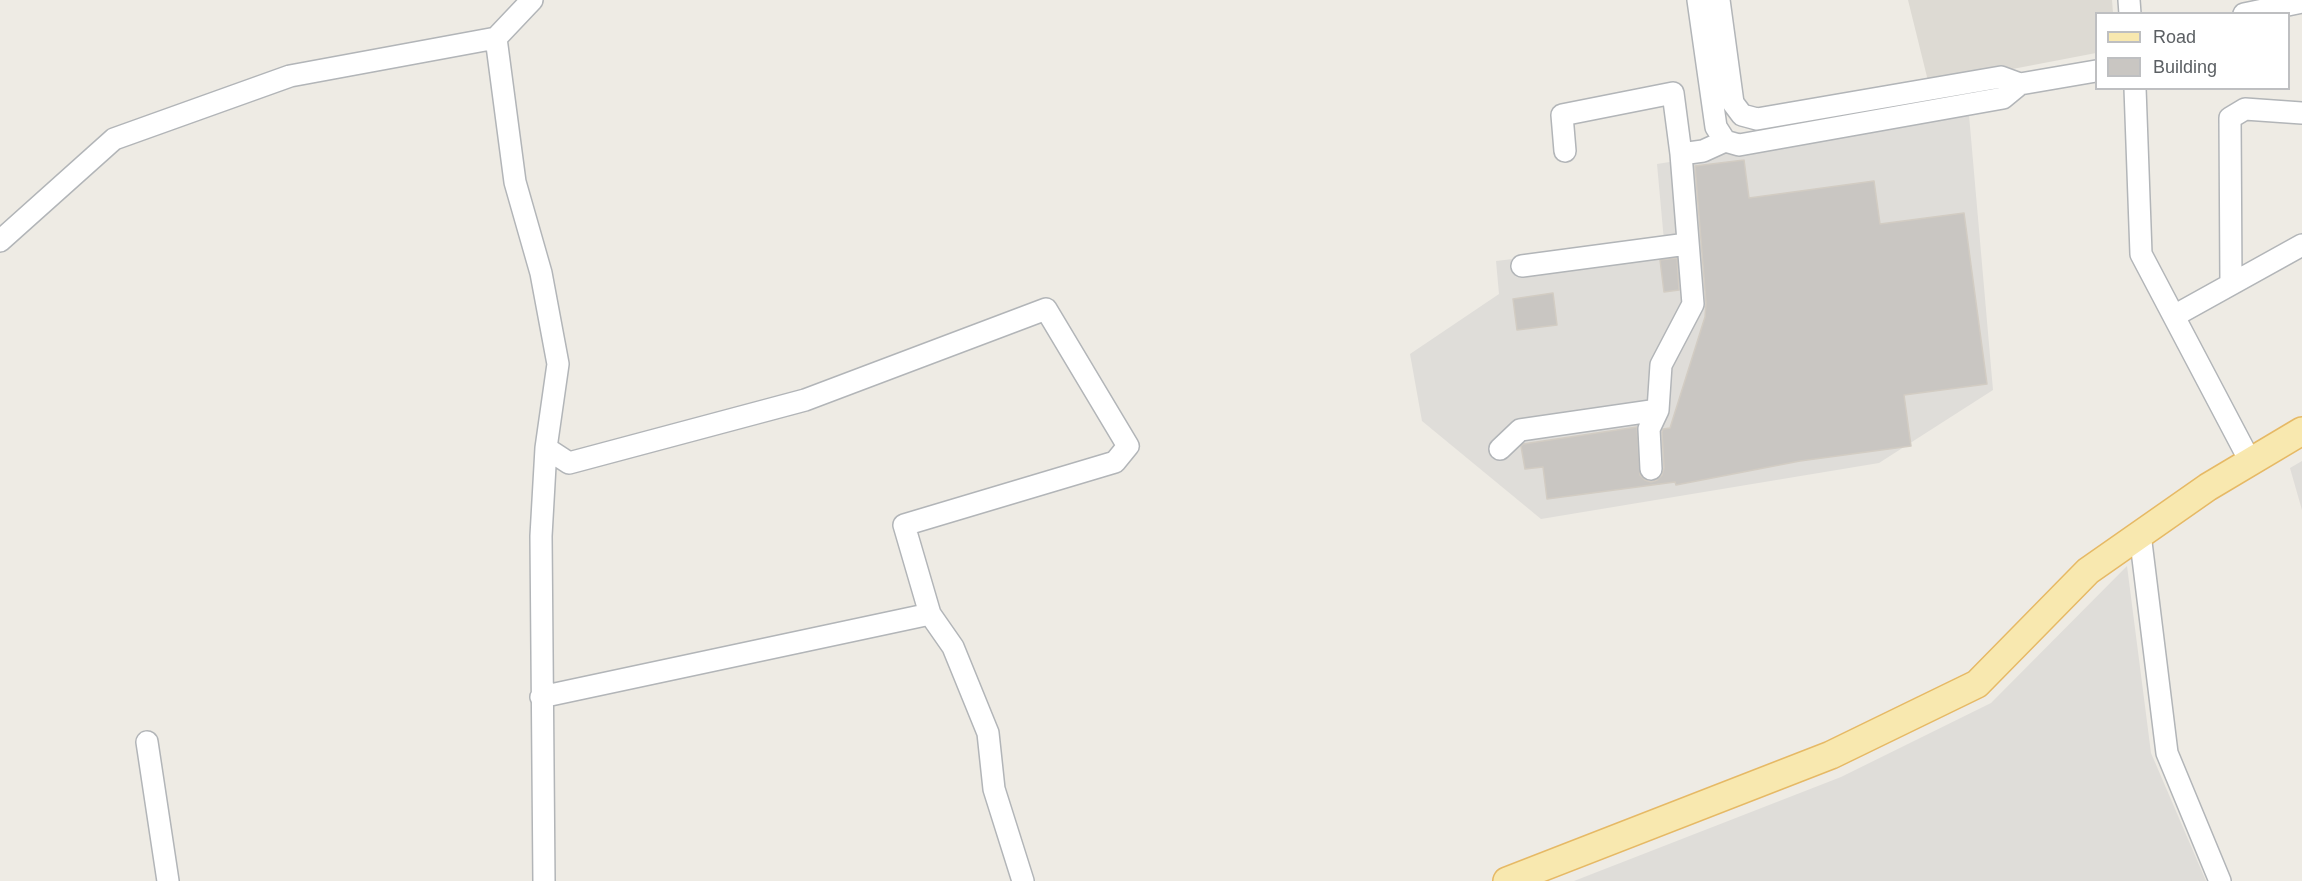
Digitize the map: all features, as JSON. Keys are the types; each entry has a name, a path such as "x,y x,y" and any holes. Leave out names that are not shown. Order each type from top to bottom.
{"main road":[{"path":"1507,881 1831,756 1977,684 2088,571 2208,487 2302,431"}],"street":[{"path":"0,241 114,139 290,76 496,38 532,0"},
{"path":"1698,0 1716,127 1725,141 1739,145 2002,98 2020,84 2095,71"},
{"path":"1719,0 1733,103 1742,116 1757,119 2001,77 2020,84"},
{"path":"2254,12 2302,2"},
{"path":"496,38 515,182 541,273 558,364 546,448 542,536 541,697 544,881"},
{"path":"2135,90 2141,254 2251,463"},
{"path":"1565,151 1562,115 1673,93 1681,154 1693,304 1661,365 1658,410 1649,429 1651,469"},
{"path":"2231,284 2230,118 2245,109 2302,113"},
{"path":"1681,154 1703,152 1725,141"},
{"path":"1522,266 1687,244"},
{"path":"2174,316 2302,245"},
{"path":"546,448 569,463 806,400 1046,309 1128,446 1115,462 904,525 930,614 953,647 988,733 994,789 1023,881"},
{"path":"1500,449 1520,430 1658,410"},
{"path":"2140,534 2167,753 2220,881"},
{"path":"541,697 930,614"},
{"path":"147,742 168,881"}],"shaded area":[{"path":"1908,0 2112,0 2113,12 2095,12 2095,53 1929,85"},
{"path":"1969,115 1993,390 1879,463 1541,519 1422,421 1410,354 1499,294 1496,261 1664,241 1657,164"},
{"path":"2302,461 2302,510 2290,468"},
{"path":"2127,566 2151,753 2206,881 1574,881 1841,777 1991,703"}],"building":[{"path":"1744,160 1749,198 1874,181 1880,224 1964,213 1987,384 1904,395 1911,446 1800,461 1676,485 1675,482 1547,499 1543,467 1525,469 1521,446 1523,444 1637,427 1640,475 1651,482 1662,475 1664,468 1662,432 1663,429 1670,428 1705,317 1706,303 1695,166"},
{"path":"1677,258 1679,290 1664,292 1660,260"},
{"path":"1553,293 1557,325 1517,330 1513,299"}]}
